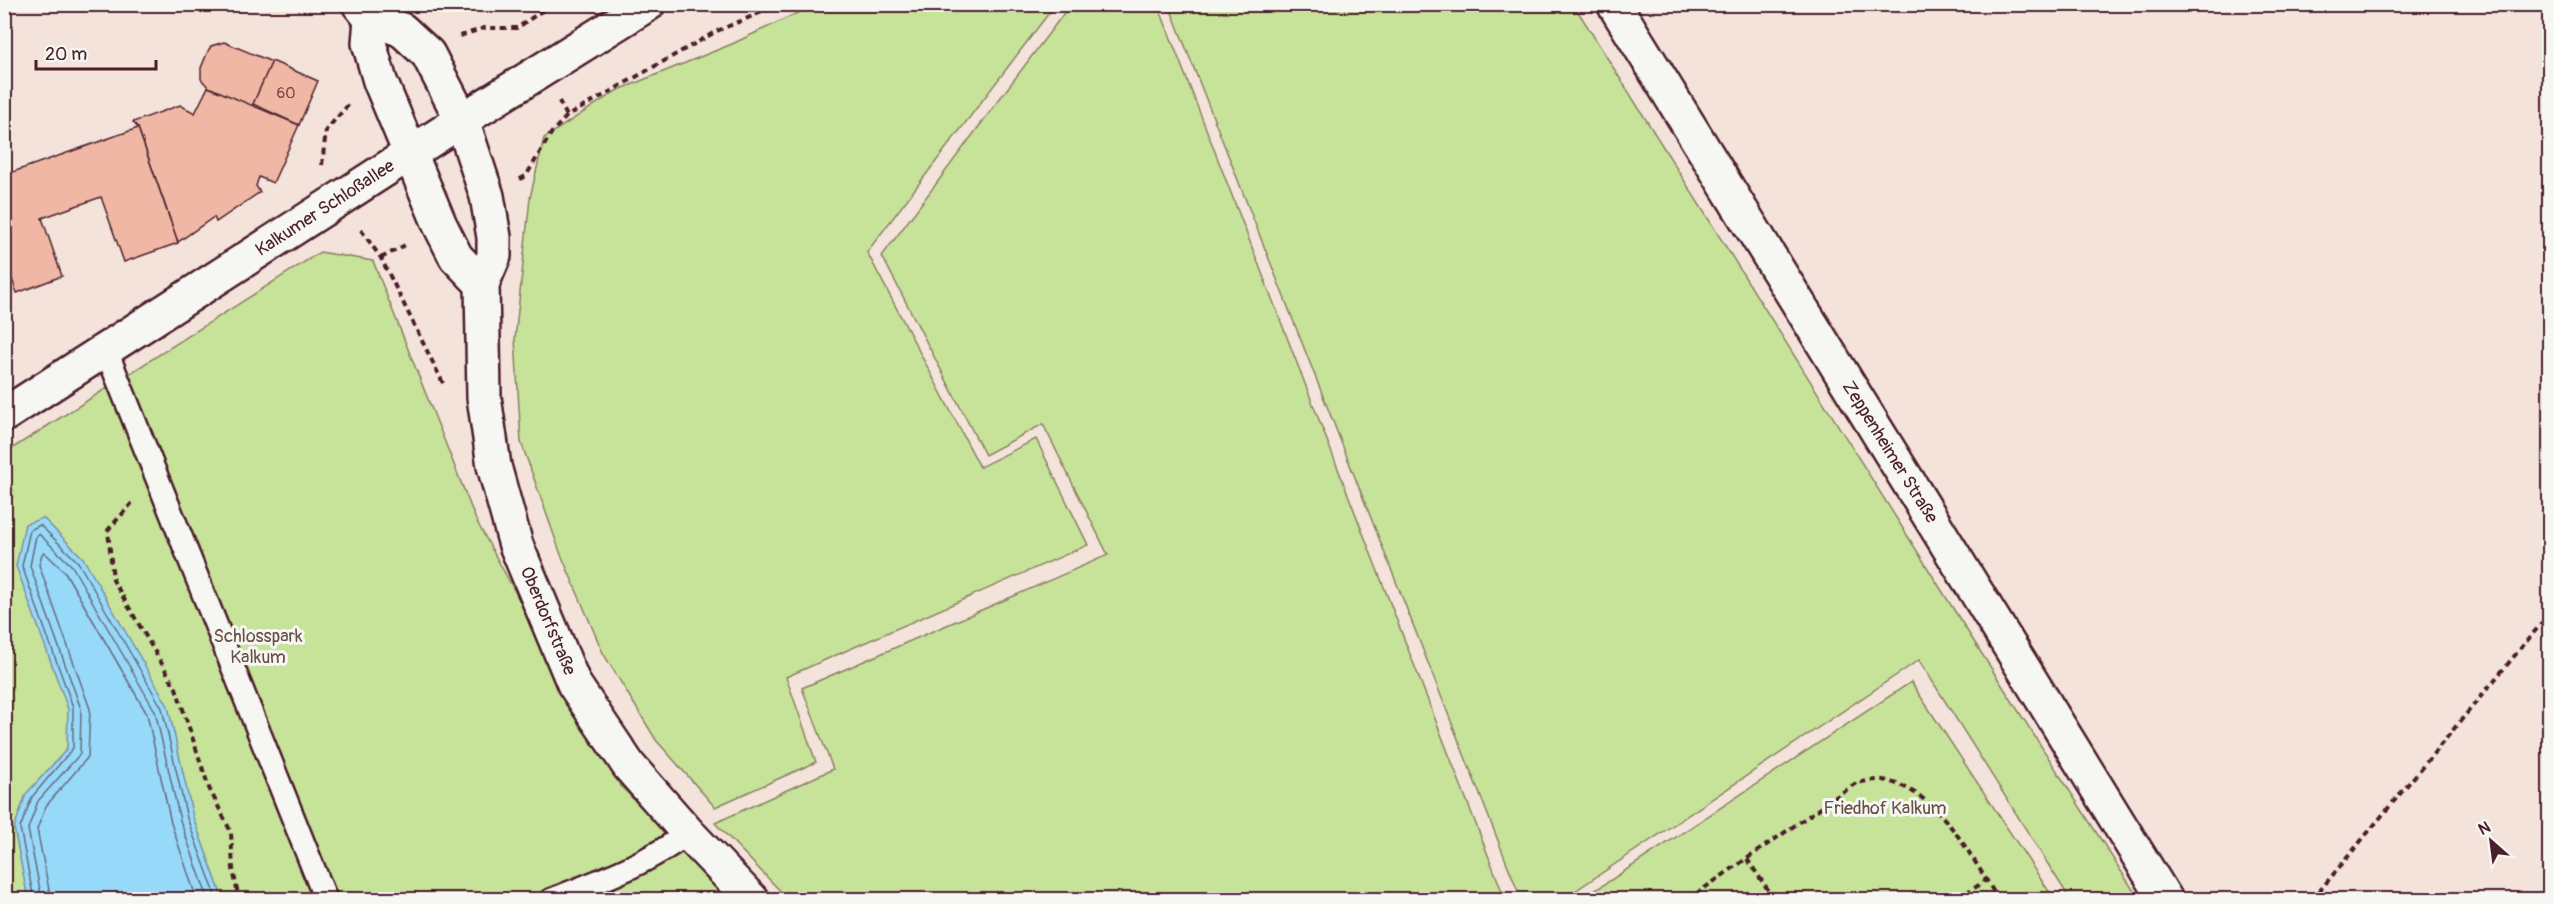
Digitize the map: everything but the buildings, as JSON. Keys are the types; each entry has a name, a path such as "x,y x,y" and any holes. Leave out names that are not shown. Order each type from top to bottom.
{"street":[{"name":"Kalkumer Schloßallee","path":"4,415 462,120 648,4"},
{"name":"Zeppenheimer Straße","path":"1614,4 2166,900"},
{"name":"Oberdorfstraße","path":"365,12 402,30 428,54 462,120 487,196 494,237 494,256 482,284 484,397 495,466 516,545 574,684 629,766 688,833 752,900"},
{"path":"365,12 369,43 380,81 440,225 456,257 482,284"}],"lane":[{"path":"106,350 326,900"},
{"path":"551,900 606,879 664,852 688,833"}],"path":[{"path":"526,176 552,132 567,116 717,31 781,4"},
{"path":"317,168 324,164 326,130 356,99"},
{"path":"559,102 567,116"},
{"path":"359,227 381,258 448,391"},
{"path":"160,485 135,499 108,530 113,580 176,688 209,788 231,832 233,869 239,900"},
{"path":"2312,900 2550,613"},
{"path":"1688,900 1856,783 1882,780 1918,794 1948,825 1999,900"},
{"path":"1747,859 1775,900"},
{"path":"1957,900 1986,880"}],"green space":[{"path":"816,4 1055,5 867,252 980,467 1036,439 1088,545 786,677 816,762 715,807 656,740 603,653 560,552 521,442 515,339 530,198 544,138 616,91 732,44"},
{"path":"1070,5 1158,5 1505,899 788,899 715,823 833,769 802,688 1108,555 1043,424 985,455 882,256"},
{"path":"1169,5 1574,5 1966,629 2139,899 2070,899 1919,660 1563,899 1521,899"},
{"name":"Schlosspark Kalkum","path":"320,252 373,261 476,520 620,785 727,899 5,900 5,453"},
{"name":"Friedhof Kalkum","path":"1911,682 2054,899 1582,899"}],"water":[{"path":"43,518 83,558 168,706 193,817 220,891 220,899 28,899 14,828 26,794 67,749 68,709 16,566 25,524"}]}
